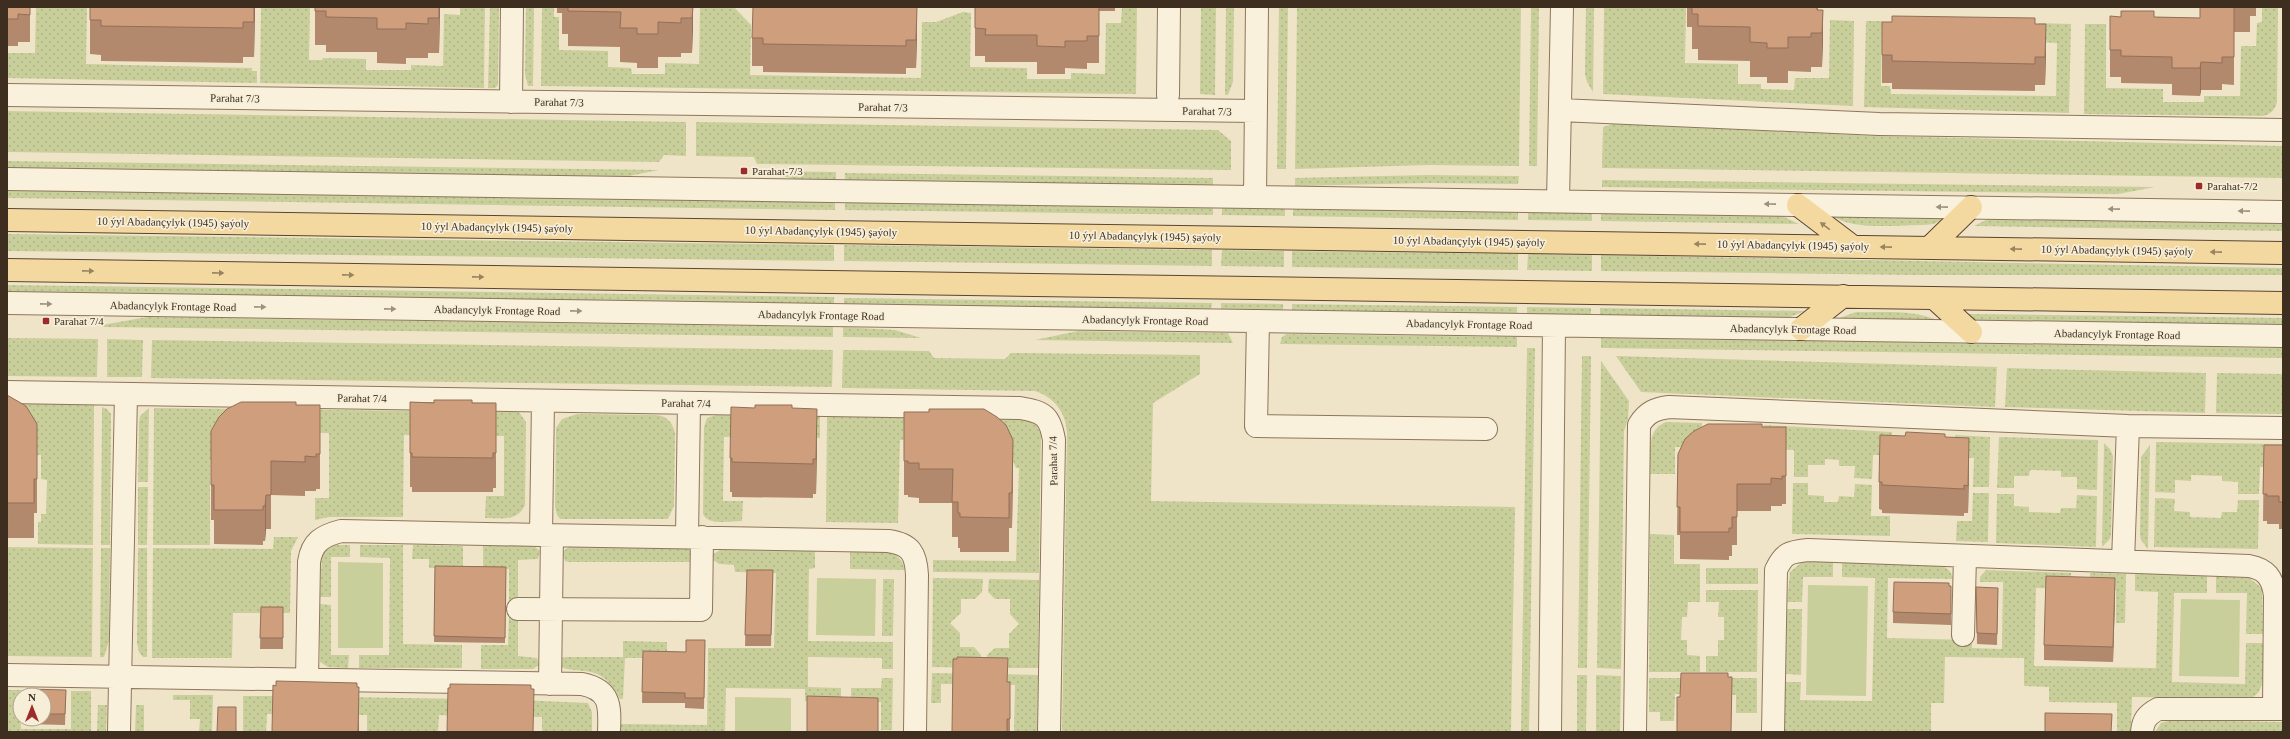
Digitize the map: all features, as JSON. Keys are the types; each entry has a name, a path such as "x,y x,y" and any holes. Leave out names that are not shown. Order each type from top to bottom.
{"main road":[{"path":"1798,205 1852,246"},
{"path":"1930,247 1970,207"},
{"name":"10 ýyl Abadançylyk (1945) şaýoly","path":"7,220 2283,252"},
{"path":"7,270 2283,303"},
{"path":"1800,329 1843,296"},
{"path":"1934,298 1971,332"}],"street":[{"path":"511,102 512,7"},
{"path":"1168,95 1169,7"},
{"path":"1255,197 1257,7"},
{"path":"1558,201 1562,7"},
{"name":"Parahat 7/3","path":"7,95 1256,111"},
{"path":"1560,110 1879,124 2283,130"},
{"path":"7,179 2283,212"},
{"name":"Abadancylyk Frontage Road","path":"7,303 2283,336"},
{"path":"1258,321 1256,426 1486,429"},
{"path":"1550,732 1554,326"},
{"name":"Parahat 7/4","path":"7,392 1020,408 1035,410 1046,416 1052,428 1054,440 1049,732"},
{"path":"120,732 126,394"},
{"path":"543,401 546,535 551,609 550,684"},
{"path":"518,609 701,610 694,537 689,403"},
{"path":"1635,732 1638,439 1639,425 1645,416 1656,409 1669,407 2128,426 2283,428"},
{"path":"2123,561 2128,426"},
{"path":"306,680 309,562 311,551 317,540 328,534 341,531 888,540 901,542 912,552 916,562 914,732"},
{"path":"1772,732 1774,583 1776,570 1782,558 1793,551 1808,550 2123,561 2249,566 2261,568 2271,580 2274,590 2278,708 2158,709 2148,714 2144,722 2142,732"},
{"path":"1963,635 1965,556"},
{"path":"7,675 582,684 594,686 603,694 608,703 609,732"}],"green space":[{"path":"36,7 87,7 86,64 252,68 252,71 257,71 257,83 7,78 7,53 35,53"},
{"path":"261,7 310,7 309,60 322,60 323,58 366,59 366,70 411,70 411,65 443,66 444,14 460,15 460,7 485,7 484,88 260,83"},
{"path":"490,7 499,7 498,85 495,88 488,88"},
{"path":"526,7 534,7 533,86 528,86 525,74"},
{"path":"542,7 554,7 554,17 559,17 559,50 608,51 608,67 631,68 632,74 665,74 665,63 699,64 700,7 734,7 751,25 750,75 921,78 922,22 936,22 963,12 971,13 970,67 1027,68 1027,79 1071,79 1071,73 1105,74 1106,23 1121,23 1122,7 1137,7 1136,94 541,86"},
{"path":"1201,7 1216,7 1215,95 1200,94"},
{"path":"1226,7 1234,7 1233,82 1228,95 1225,95"},
{"path":"1279,7 1288,7 1286,169 1277,169"},
{"path":"1297,7 1521,7 1519,166 1428,165 1295,169"},
{"path":"1531,7 1539,7 1537,166 1529,166"},
{"path":"1586,7 1594,7 1593,92 1587,82 1585,74"},
{"path":"1604,7 1686,7 1685,63 1738,64 1738,84 1761,84 1761,89 1794,90 1795,78 1829,78 1830,20 1854,21 1853,106 1603,94"},
{"path":"2262,7 2278,7 2277,102 2270,113 2262,116 2084,114 2085,24 2106,24 2106,88 2163,89 2163,102 2204,102 2204,96 2240,96 2241,46 2256,46 2257,23 2262,22"},
{"path":"1866,21 1882,21 1881,86 1890,86 1891,94 2056,96 2057,43 2039,42 2039,23 2071,24 2069,113 1864,107"},
{"path":"7,111 686,122 686,156 664,155 659,162 7,152"},
{"path":"696,122 1218,130 1231,141 1231,170 757,164 754,157 696,156"},
{"path":"1613,124 1879,136 2283,146 2283,178 1602,168 1603,127"},
{"path":"7,161 659,170 619,178 7,169"},
{"path":"757,171 836,172 836,181 800,180"},
{"path":"845,173 1213,178 1213,186 845,181"},
{"path":"1428,175 1519,176 1518,184 1428,183 1295,186 1295,178"},
{"path":"1602,180 2155,187 2118,194 1602,187"},
{"path":"7,189 835,201 835,210 7,198"},
{"path":"845,201 1213,206 1213,215 845,210"},
{"path":"1222,206 1285,207 1285,216 1222,215"},
{"path":"1293,207 1518,210 1518,220 1293,216"},
{"path":"1528,211 1592,212 1592,221 1528,220"},
{"path":"1601,212 1782,216 1799,224 1601,221"},
{"path":"1831,215 1944,218 1934,224 1876,226 1850,223"},
{"path":"1992,217 2283,221 2283,231 1974,226"},
{"path":"7,234 834,245 834,261 7,251"},
{"path":"844,245 1212,250 1212,266 844,261"},
{"path":"1222,250 1284,251 1284,267 1221,266"},
{"path":"1292,251 1518,254 1518,270 1292,267"},
{"path":"1528,254 1592,255 1592,271 1527,270"},
{"path":"1601,255 2283,268 2283,275 1914,275 1601,271"},
{"path":"7,285 834,297 834,305 7,293"},
{"path":"844,298 1212,303 1211,311 844,305"},
{"path":"1221,303 1283,304 1283,312 1221,311"},
{"path":"1292,304 1517,307 1517,315 1292,312"},
{"path":"1527,307 1591,308 1591,316 1527,315"},
{"path":"1600,308 1805,311 1785,319 1600,317"},
{"path":"1856,312 1909,313 1929,317 1939,321 1834,320"},
{"path":"1966,314 2283,318 2283,326 1976,321"},
{"path":"147,317 833,327 833,337 102,327 102,325"},
{"path":"843,327 895,330 921,338 843,337"},
{"path":"1078,331 1228,333 1233,343 1035,340"},
{"path":"1287,334 1517,337 1517,347 1280,344 1282,337"},
{"path":"7,338 98,339 97,377 7,376"},
{"path":"1601,338 2283,348 2283,358 1601,348"},
{"path":"107,339 143,340 142,377 107,377"},
{"path":"152,340 833,350 832,387 151,378"},
{"path":"1527,348 1535,348 1529,732 1521,732"},
{"path":"843,350 929,351 934,358 1005,359 1011,353 1200,355 1200,374 1153,403 1151,501 1515,507 1511,732 1062,732 1067,433 1064,418 1058,406 1048,397 1035,391 842,388"},
{"path":"1582,356 1591,356 1587,668 1578,668"},
{"path":"1616,356 1997,367 1995,407 1641,392"},
{"path":"1601,361 1629,401 1628,419 1624,431 1621,669 1597,668"},
{"path":"2007,368 2206,373 2205,413 2005,407"},
{"path":"2217,373 2283,374 2283,414 2216,413"},
{"path":"7,403 94,405 93,545 38,544 38,522 41,522 41,514 46,514 47,480 41,479 41,455 36,455"},
{"path":"102,407 107,409 111,414 110,545 101,545"},
{"path":"149,408 148,482 138,482 139,422 140,416"},
{"path":"154,408 519,412 526,422 525,505 518,514 513,517 485,518 486,496 504,496 504,436 404,435 403,517 329,517 315,520 315,498 329,498 329,433 236,432 213,460 210,460 210,545 153,545"},
{"path":"577,414 655,415 666,418 671,422 675,433 674,506 668,519 560,519 557,515 555,507 556,428 562,419"},
{"path":"716,415 820,416 820,438 724,437 723,501 743,501 742,521 715,521 706,518 703,514 704,427 707,418"},
{"path":"827,416 1026,419 1036,424 1041,435 1039,573 933,572 933,560 1016,561 1019,468 1016,468 1011,456 989,441 900,440 898,523 826,522"},
{"path":"1666,422 1702,423 1702,447 1675,447 1675,474 1650,474 1650,444 1652,437 1659,426"},
{"path":"1764,425 1892,432 1892,455 1873,455 1872,479 1854,478 1855,466 1839,466 1839,460 1825,459 1825,465 1808,465 1808,477 1794,477 1794,450 1763,449"},
{"path":"1955,435 1990,437 1989,487 1973,487 1974,458 1954,457"},
{"path":"1999,437 2098,440 2097,490 2077,489 2077,477 2061,477 2061,471 2030,470 2029,476 2014,476 2014,488 1997,488"},
{"path":"2156,442 2283,444 2283,467 2260,467 2259,494 2238,494 2238,482 2222,481 2222,476 2191,475 2191,481 2175,480 2175,493 2155,492"},
{"path":"2104,443 2110,449 2113,456 2111,534 2110,539 2102,547"},
{"path":"2150,445 2148,549 2141,540 2140,535 2141,457"},
{"path":"1793,483 1808,483 1808,495 1824,496 1824,502 1838,502 1839,496 1854,497 1855,484 1872,485 1871,516 1890,516 1890,536 1792,534"},
{"path":"138,487 148,487 147,545 138,545"},
{"path":"1973,493 1989,493 1988,542 1956,541 1957,521 1972,521"},
{"path":"1997,494 2014,494 2014,506 2029,507 2029,512 2060,513 2061,508 2076,508 2077,495 2097,496 2096,547 1996,543"},
{"path":"2155,498 2175,499 2174,511 2190,512 2190,517 2221,518 2222,512 2237,512 2238,500 2259,500 2258,549 2154,547"},
{"path":"1650,534 1674,535 1674,564 1700,564 1700,602 1688,602 1687,617 1682,617 1681,640 1687,640 1687,655 1700,656 1700,672 1649,672"},
{"path":"274,537 298,537 291,551 290,613 233,613 232,658 152,658 153,548 273,549"},
{"path":"350,545 350,557 331,557 331,597 320,597 322,553 329,546"},
{"path":"360,545 403,545 403,644 462,645 462,668 359,668 359,655 389,655 390,558 360,557"},
{"path":"413,545 463,546 463,568 429,568 429,559 412,559"},
{"path":"483,546 534,546 540,551 538,559 518,560 518,603 509,603 509,569 483,568"},
{"path":"7,547 93,548 92,657 7,656"},
{"path":"569,547 687,548 691,550 691,562 569,562 565,561 562,552"},
{"path":"101,548 110,548 109,641 104,657 100,657"},
{"path":"138,548 147,548 147,657 143,657 139,652 137,643"},
{"path":"720,550 815,551 815,568 809,569 808,641 893,642 893,669 882,669 882,658 808,657 808,687 841,688 841,702 805,701 805,689 726,688 725,732 620,732 620,724 707,725 708,648 774,648 776,573 735,572 734,565 719,564 712,559 712,555"},
{"path":"875,551 891,553 902,562 905,570 850,569 850,552"},
{"path":"1833,561 1833,577 1803,577 1802,602 1787,602 1790,572 1802,562"},
{"path":"338,562 383,563 383,648 338,648"},
{"path":"1842,562 1938,565 1946,568 1950,571 1953,579 1888,578 1887,638 1972,640 1972,648 2002,649 2003,582 1980,582 1980,577 1986,570 2071,573 2070,589 2036,588 2034,666 2156,668 2158,592 2135,591 2135,574 2207,575 2207,593 2174,593 2172,682 2245,684 2246,643 2263,643 2264,667 2262,684 2255,696 2248,699 2132,697 2131,732 2117,732 2117,703 2049,702 2049,687 2024,686 2024,658 1945,657 1944,703 1931,703 1931,732 1784,732 1785,682 1801,682 1800,700 1872,701 1875,578 1842,577"},
{"path":"1706,568 1758,568 1758,584 1706,584"},
{"path":"2090,573 2126,574 2125,623 2116,623 2116,590 2090,589"},
{"path":"2216,576 2249,578 2262,588 2263,634 2246,634 2247,593 2216,593"},
{"path":"817,578 876,579 875,636 816,635"},
{"path":"933,578 983,579 982,592 975,599 961,599 961,613 950,623 960,633 960,647 974,647 981,655 981,668 932,667"},
{"path":"883,579 894,579 893,636 882,636"},
{"path":"989,579 1039,580 1038,668 987,668 987,655 995,648 1009,648 1009,634 1019,624 1010,614 1010,599 995,599 988,592"},
{"path":"1808,585 1868,586 1866,696 1806,695"},
{"path":"1706,590 1758,590 1757,672 1706,672 1706,656 1718,656 1718,640 1724,640 1724,617 1718,617 1719,602 1706,602"},
{"path":"2181,599 2240,600 2239,677 2179,676"},
{"path":"320,604 331,605 331,655 349,655 348,668 328,667 320,662"},
{"path":"1787,609 1802,609 1801,675 1786,674"},
{"path":"509,614 518,614 518,656 537,658 539,665 533,669 481,669 481,645 508,645"},
{"path":"623,641 667,642 667,658 625,658 623,699 620,699 608,681 601,676 588,671 566,669 559,665 561,658 565,657 623,657"},
{"path":"932,673 981,674 981,684 941,684 941,703 931,703"},
{"path":"987,674 1038,675 1037,732 1014,732 1015,685 987,684"},
{"path":"1577,675 1587,675 1586,732 1577,732"},
{"path":"1596,675 1621,676 1620,732 1596,732"},
{"path":"882,678 893,678 892,730 881,730 881,702 851,702 851,688 881,688"},
{"path":"1649,678 1700,678 1699,694 1675,694 1674,721 1660,721 1660,712 1649,712"},
{"path":"1705,678 1757,678 1757,713 1736,713 1736,695 1705,694"},
{"path":"7,690 12,690 12,727 21,727 21,729 71,729 71,691 91,691 91,732 7,732"},
{"path":"173,695 213,695 212,732 199,732 200,719 190,719 190,700 173,700"},
{"path":"243,696 285,696 285,714 267,714 266,732 243,732"},
{"path":"347,697 462,699 462,716 439,715 438,732 367,732 367,715 347,715"},
{"path":"735,697 791,698 791,732 735,732"},
{"path":"520,700 588,703 592,712 592,732 542,732 542,717 520,717"},
{"path":"98,705 107,705 106,732 97,732"},
{"path":"136,705 144,705 144,732 135,732"},
{"path":"2171,720 2283,722 2283,732 2155,732 2161,723"}],"building":[{"path":"7,7 30,7 30,15 18,14 18,19 7,19"},
{"path":"90,7 254,7 254,22 243,22 243,28 101,26 101,20 90,20"},
{"path":"315,7 439,7 439,18 428,18 428,24 406,23 406,29 377,29 377,18 326,17 326,11 315,11"},
{"path":"568,7 693,7 692,18 681,18 681,23 658,22 658,34 637,34 637,28 620,28 621,12 568,11"},
{"path":"753,7 917,7 916,40 906,40 906,46 763,44 763,38 752,38"},
{"path":"975,7 1099,7 1099,36 1087,36 1087,41 1065,41 1065,47 1037,46 1037,35 985,35 986,29 975,28"},
{"path":"1692,7 1817,7 1817,10 1823,10 1822,33 1811,33 1811,37 1788,37 1788,48 1767,48 1767,43 1750,42 1750,27 1698,26 1698,14 1692,14"},
{"path":"2200,7 2234,7 2234,57 2222,57 2222,63 2201,62 2200,68 2172,68 2172,57 2121,56 2121,50 2110,50 2110,16 2121,17 2121,11 2154,11 2154,17 2200,18"},
{"path":"1892,16 2035,18 2035,24 2046,24 2045,57 2035,57 2035,64 1892,61 1892,55 1882,55 1882,22 1892,22"},
{"path":"7,395 26,406 37,424 37,479 34,479 34,503 7,503"},
{"path":"434,400 472,400 472,403 496,403 496,453 493,453 493,458 412,457 412,453 410,453 410,402 434,403"},
{"path":"241,402 296,402 296,405 320,405 320,454 316,454 316,457 305,456 305,462 271,461 271,495 266,495 263,510 214,510 214,485 211,485 211,431 219,417 227,409"},
{"path":"755,405 792,405 792,408 817,409 816,459 813,459 813,464 732,462 732,458 730,458 731,407 755,408"},
{"path":"929,409 984,409 1006,425 1013,440 1012,493 1009,493 1009,518 960,517 960,513 958,513 958,502 952,502 953,469 919,469 919,463 908,463 908,461 904,461 904,412 929,412"},
{"path":"1708,424 1762,424 1762,427 1786,427 1786,476 1782,476 1782,479 1771,478 1771,484 1737,484 1737,517 1732,517 1732,528 1729,528 1729,532 1680,532 1680,507 1677,507 1678,454 1685,439 1694,431"},
{"path":"1906,432 1945,434 1945,437 1969,438 1968,486 1964,485 1964,489 1882,485 1882,482 1879,482 1880,435 1905,436"},
{"path":"2264,445 2283,445 2283,502 2279,502 2279,496 2267,496 2267,494 2263,494"},
{"path":"435,566 506,567 505,638 434,636"},
{"path":"747,570 773,570 771,635 745,635"},
{"path":"2046,576 2115,578 2113,647 2044,645"},
{"path":"1894,582 1949,583 1949,586 1951,586 1951,614 1893,612"},
{"path":"1976,587 1998,588 1997,634 1977,633"},
{"path":"261,607 283,607 283,638 260,638"},
{"path":"686,640 705,640 704,698 685,698 685,693 642,692 643,651 686,652"},
{"path":"957,657 1008,658 1007,682 1010,682 1010,719 1007,719 1007,732 952,732 953,659 957,659"},
{"path":"1681,673 1728,673 1728,677 1732,677 1731,732 1677,732 1677,697 1680,697"},
{"path":"276,681 357,683 357,687 359,687 358,732 272,732 273,685 276,686"},
{"path":"450,684 531,685 531,689 534,689 533,732 447,732 448,688 450,688"},
{"path":"52,690 66,690 65,714 52,714"},
{"path":"807,696 878,698 878,732 807,732"},
{"path":"218,707 236,707 236,732 217,732"},
{"path":"2045,713 2112,714 2111,732 2045,732"}],"place":[{"name":"Parahat-7/3","path":"744,171"},
{"name":"Parahat-7/2","path":"2199,186"},
{"name":"Parahat 7/4","path":"46,321"}]}
